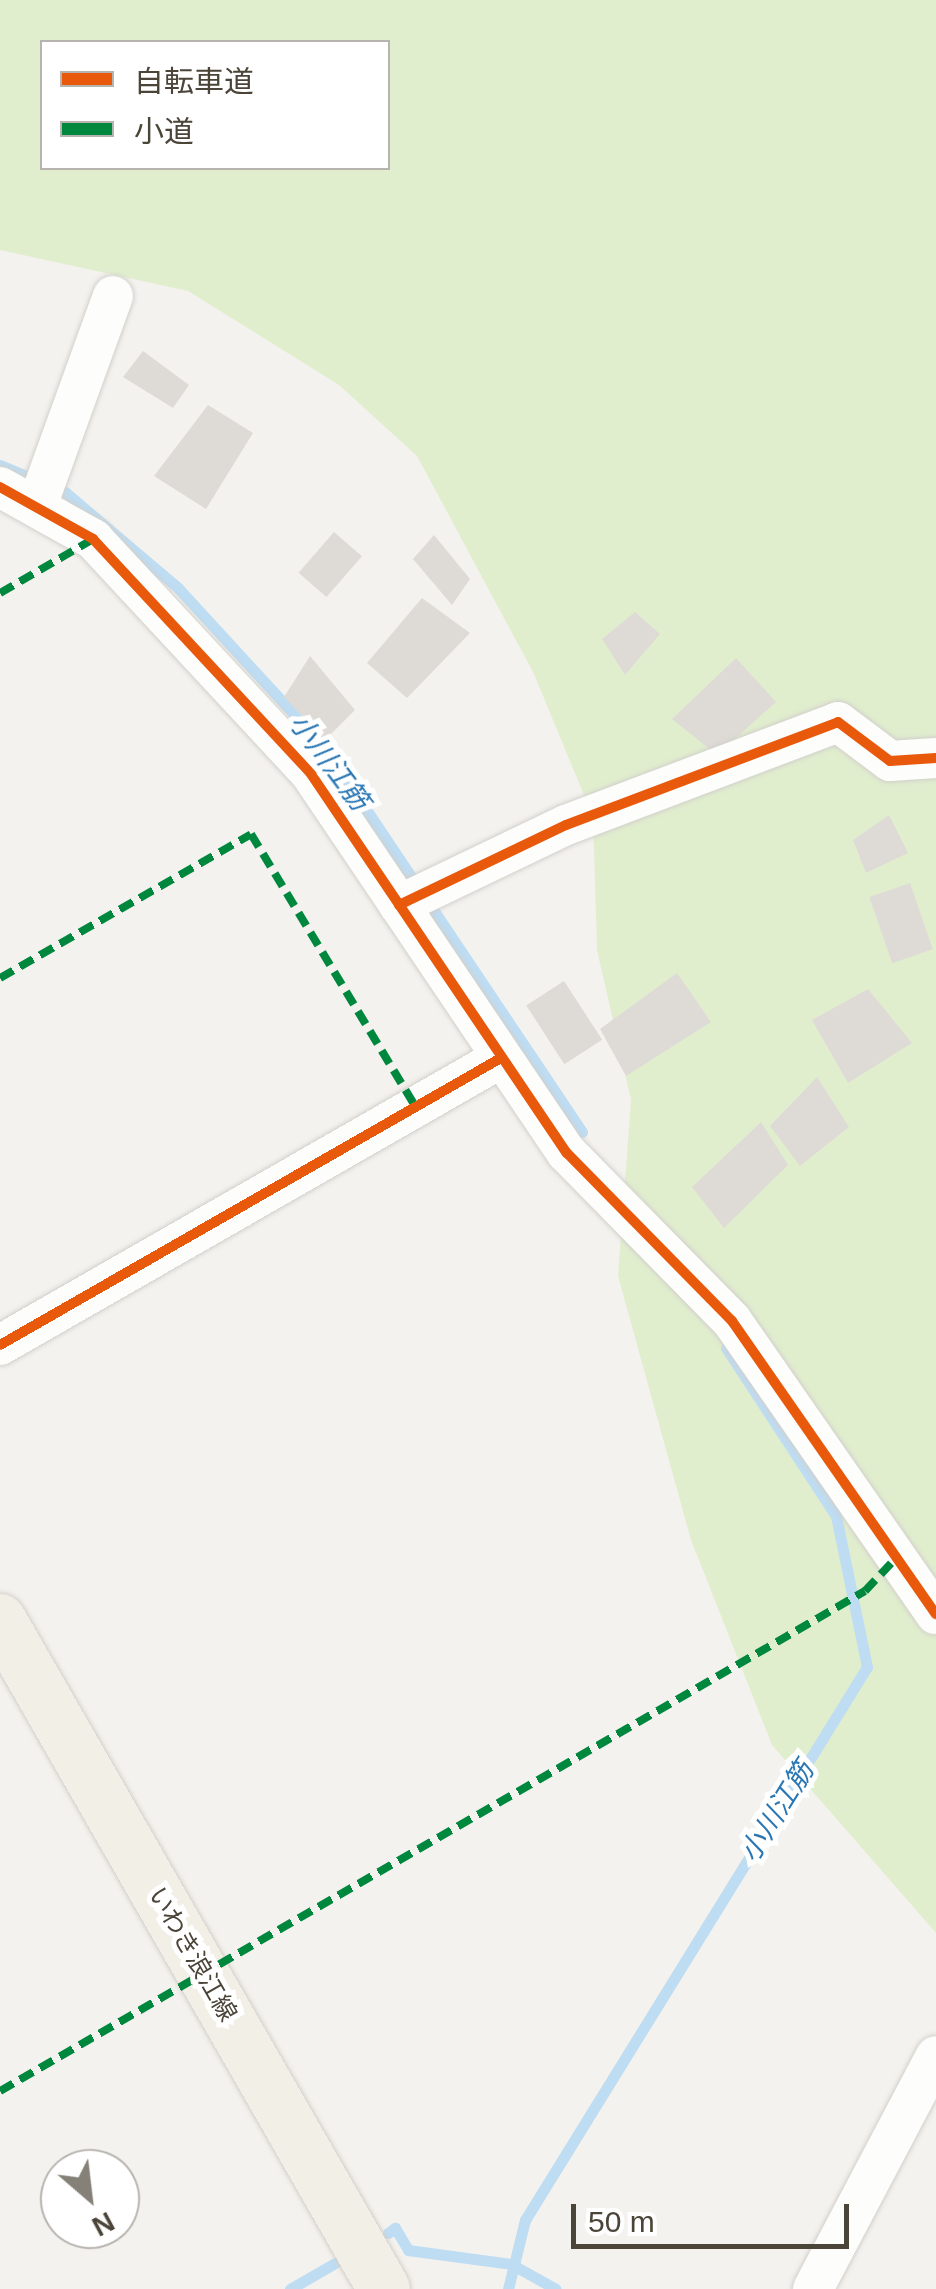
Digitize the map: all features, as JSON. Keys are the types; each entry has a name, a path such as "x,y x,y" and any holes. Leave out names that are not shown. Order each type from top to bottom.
{"main road":[{"name":"いわき浪江線","path":"0,1620 384,2289"}],"street":[{"path":"43,490 113,296"},
{"path":"0,487 43,490 93,538 311,774 567,1153 732,1321 936,1614"},
{"path":"398,904 566,825 838,722 890,761 936,758"},
{"path":"0,1345 501,1058"},
{"path":"812,2289 936,2056"}],"green space":[{"path":"0,0 936,0 936,1933 772,1745 691,1540 618,1276 631,1100 597,950 593,817 534,674 417,456 339,385 188,291 0,250"}],"building":[{"path":"143,351 189,385 173,408 123,377"},
{"path":"208,405 253,433 206,509 154,476"},
{"path":"334,532 362,556 326,597 299,573"},
{"path":"434,535 470,579 452,605 413,559"},
{"path":"422,598 470,633 407,698 367,663"},
{"path":"635,612 660,634 625,675 602,639"},
{"path":"310,656 355,710 325,740 284,697"},
{"path":"736,658 776,702 717,755 672,719"},
{"path":"889,815 908,853 866,873 853,840"},
{"path":"910,883 933,949 892,963 869,897"},
{"path":"677,973 711,1022 626,1076 600,1029"},
{"path":"564,981 602,1040 564,1064 526,1006"},
{"path":"868,989 912,1043 848,1083 812,1020"},
{"path":"817,1077 849,1127 800,1166 770,1126"},
{"path":"761,1122 788,1165 724,1228 692,1187"}],"waterway":[{"name":"小川江筋","path":"0,465 65,492 178,588 325,748 582,1132"},
{"name":"小川江筋","path":"508,2289 525,2220 867,1667 836,1516 726,1348"},
{"path":"388,2233 395,2228 408,2250 511,2264 556,2289"},
{"path":"290,2289 335,2263"}],"marked path":[{"path":"0,593 93,539"},
{"path":"0,978 251,834 416,1107"},
{"path":"0,2091 865,1591 898,1556"}],"cycle path":[{"path":"0,487 93,539 311,774 567,1153 732,1321 936,1614"},
{"path":"399,905 566,825 838,722 890,761 936,758"},
{"path":"0,1345 501,1058"}]}
